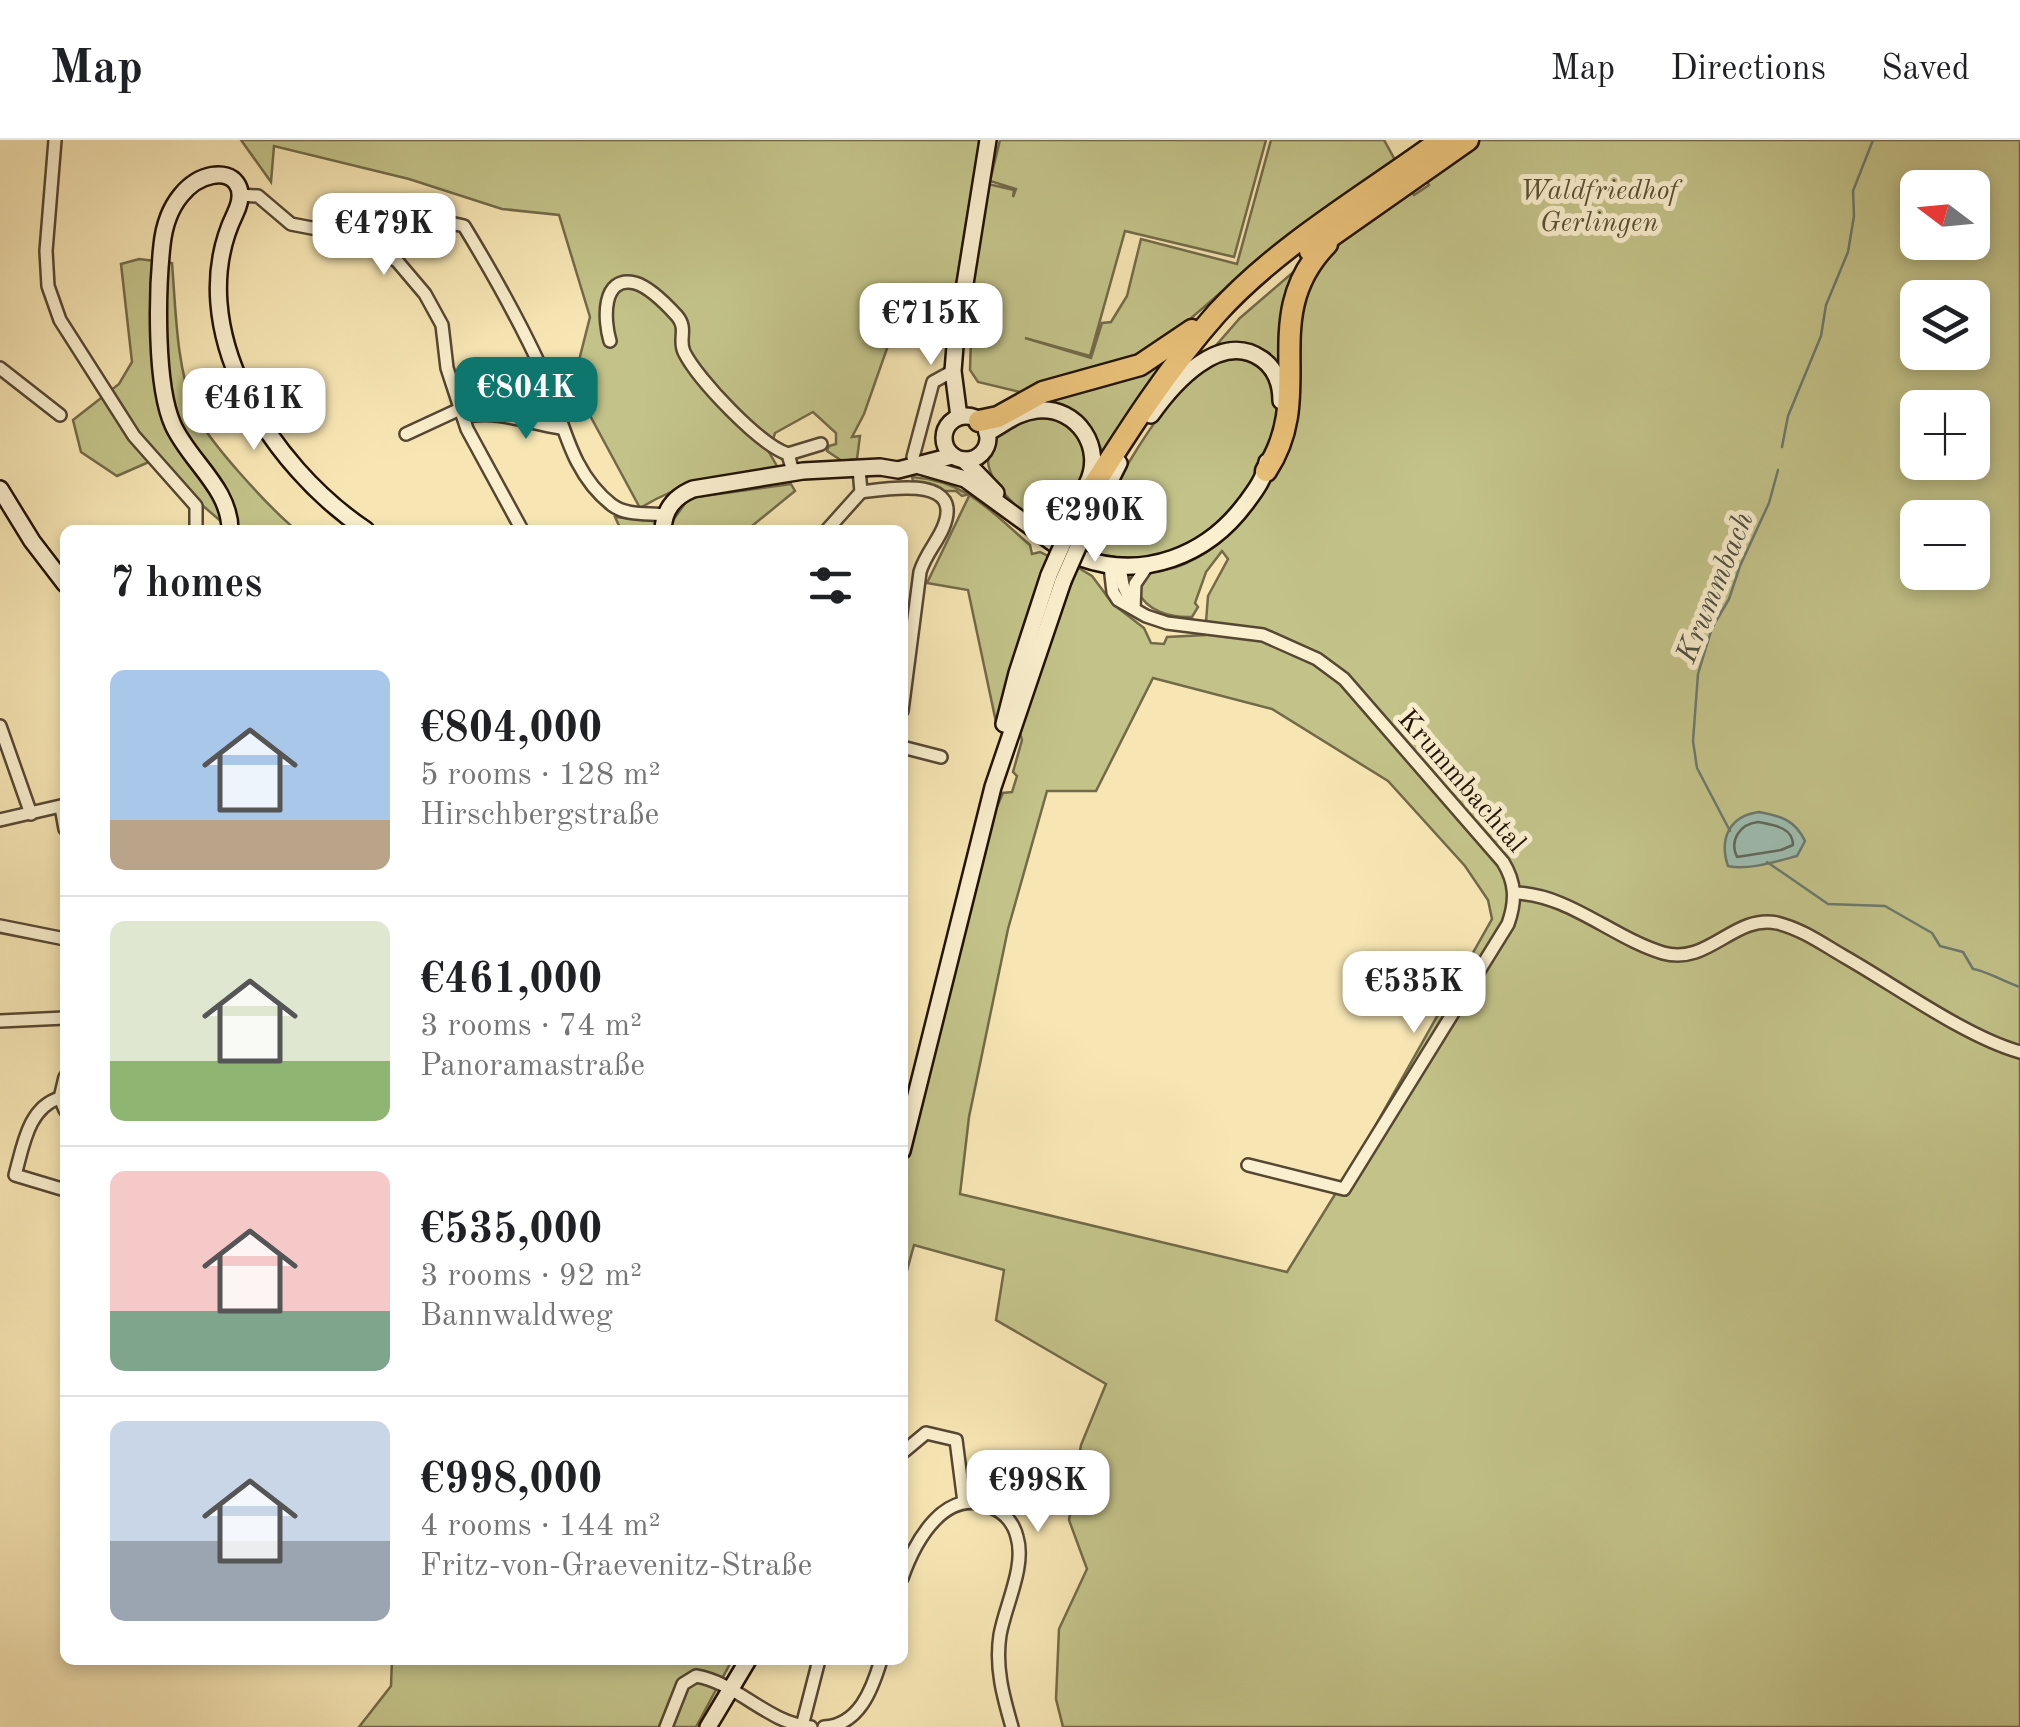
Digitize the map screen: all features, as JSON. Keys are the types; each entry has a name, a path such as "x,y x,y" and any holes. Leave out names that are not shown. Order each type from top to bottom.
{"highway":[{"path":"1173,384 1251,299 1410,173 1441,140"},
{"path":"975,424 998,417 1043,392 1140,366 1218,312 1284,252 1468,140"},
{"path":"1266,470 1279,451 1288,422 1288,326 1295,290 1311,262 1339,232"},
{"path":"1077,523 1142,408 1218,312"}],"main road":[{"path":"988,140 954,371 975,424 991,486"},
{"path":"230,525 222,497 182,444 166,406 161,370 160,256 171,210 197,179 215,173 224,175 239,195 238,208 222,242 217,276 221,319 243,387 290,464 310,487 359,525"},
{"path":"1077,523 1173,384 1219,353 1240,350 1261,358 1277,378 1282,398 1266,470 1239,513 1206,543 1168,561 1115,566 1081,558"},
{"path":"908,1127 1021,681 1095,460 1080,426 1062,414 1042,410 975,424 948,425 953,452 991,486 1004,506"},
{"path":"664,523 674,500 693,489 793,472 880,467 953,452 982,454"},
{"path":"915,461 964,479 1054,543"},
{"path":"0,489 60,577"},
{"path":"708,1727 745,1665"}],"street":[{"path":"54,140 46,251 48,286 60,320 134,436 196,506 196,525"},
{"path":"239,195 258,196 291,224 342,234 397,261 425,294 442,325 447,368 461,413 519,525"},
{"path":"456,224 464,226 523,333 578,464 611,504 664,523"},
{"path":"610,341 604,318 609,295 624,282 644,287 679,318 685,354 770,447 788,454 821,444"},
{"path":"0,368 60,415"},
{"path":"915,461 933,382 954,371"},
{"path":"406,434 461,413 481,412 560,428"},
{"path":"788,454 793,472"},
{"path":"858,468 861,492"},
{"path":"831,525 861,492 910,487 928,489 939,497 945,512 944,526 925,555 920,572 908,665"},
{"path":"1134,608 1135,584 1148,565"},
{"path":"1115,566 1134,608"},
{"name":"Krummbachtal","path":"1134,608 1167,623 1263,635 1317,659 1344,679 1504,862 1515,893 1538,896 1624,938 1681,957 1694,955 1754,924 1777,924 1812,938 1978,1034 2020,1052"},
{"path":"0,726 31,814"},
{"path":"908,749 941,757"},
{"path":"0,820 60,807"},
{"path":"1248,1165 1344,1189 1508,924 1515,893"},
{"path":"0,926 60,939"},
{"path":"0,1021 60,1018"},
{"path":"60,1104 45,1104 31,1122 15,1175 60,1188"},
{"path":"908,1448 926,1433 956,1440 964,1502"},
{"path":"908,1564 932,1522 964,1502 1001,1512 1013,1526 1018,1558 999,1648 1000,1677 1012,1727"},
{"path":"796,1726 817,1665"},
{"path":"824,1727 844,1726 862,1703 879,1665"},
{"path":"666,1727 679,1692 690,1676 711,1680 796,1726 811,1727"}],"green space":[{"path":"241,140 980,140 944,340 927,321 909,314 913,299 905,297 864,414 852,437 860,436 857,459 842,461 827,451 836,444 836,433 813,412 775,433 769,452 778,468 706,480 640,508 573,384 590,317 559,215 502,209 409,179 274,146 271,182"},
{"path":"1000,140 1266,140 1234,257 1125,231 1090,356 1025,338 1091,358 1102,323 1111,322 1127,296 1141,239 1237,264 1271,140 1384,140 1395,160 1233,282 1182,326 1120,365 1024,393 978,382 970,370 973,275 988,184 1014,190 1013,197 1016,189 990,181"},
{"name":"Waldfriedhof Gerlingen","path":"1478,140 2020,140 2020,1727 1063,1727 1056,1699 1059,1629 1087,1569 1069,1520 1081,1445 1106,1384 996,1320 1004,1270 914,1245 908,1267 908,1152 993,816 1003,793 1012,792 1022,718 1077,567 1092,576 1113,604 1144,628 1151,643 1164,644 1167,637 1205,635 1208,596 1228,559 1222,551 1206,572 1192,617 1160,612 1147,604 1138,591 1147,574 1179,566 1216,546 1253,508 1280,461 1299,295 1333,247 1411,191 1414,195 1429,185 1426,180","holes":["1153,678 1272,709 1388,781 1465,866 1488,900 1492,919 1352,1167 1287,1272 960,1194 969,1117 1008,929 1047,791 1096,791"]},
{"path":"139,259 172,263 180,356 194,410 240,473 291,525 225,525 151,461 117,476 81,452 73,420 119,384 132,362 121,264"},
{"path":"1298,268 1285,380 1276,366 1212,350 1240,318"},
{"path":"1248,357 1267,370 1277,391 1278,415 1272,441 1244,492 1206,532 1163,554 1124,558 1084,551 1139,445 1178,394 1218,360"},
{"path":"1167,362 1100,458 1102,451 1093,431 1069,410 991,424 1039,401 1122,380"},
{"path":"1041,416 1065,423 1080,435 1086,449 1081,484 1056,538 1004,494 988,461 994,437 1028,417"},
{"path":"912,477 968,494 941,491 931,484 913,481"},
{"path":"791,484 795,491 753,525 619,525 615,517 671,523 689,498"},
{"path":"969,495 1030,545 1032,554 1048,556 996,722 968,590 927,583"},
{"path":"392,1665 729,1665 696,1727 359,1727 391,1686"}],"water":[{"path":"1759,812 1781,817 1797,828 1805,841 1797,856 1753,866 1728,866 1725,847 1729,830 1740,818"}],"waterway":[{"name":"Krummbach","path":"1782,447 1788,416 1821,336 1826,305 1848,252 1854,216 1853,191 1873,140"},
{"name":"Krummbach","path":"1730,831 1697,768 1693,741 1698,674 1712,628 1729,599 1769,503 1778,470"},
{"name":"Krummbach","path":"1767,862 1828,904 1885,906 1932,933 1940,946 1963,952 1973,969 2020,987"}]}
